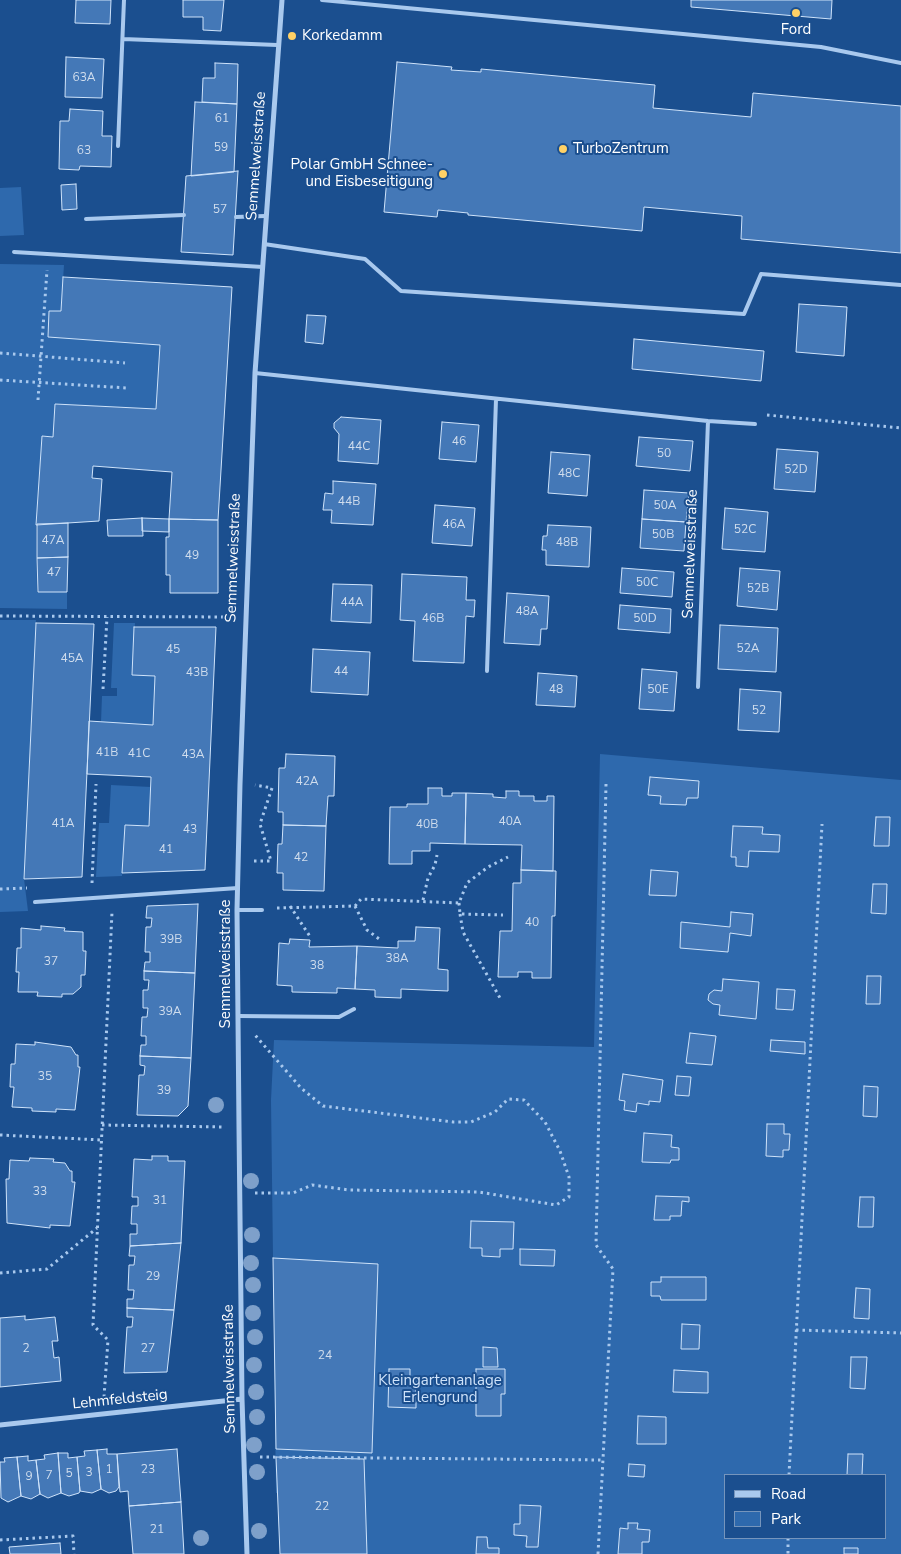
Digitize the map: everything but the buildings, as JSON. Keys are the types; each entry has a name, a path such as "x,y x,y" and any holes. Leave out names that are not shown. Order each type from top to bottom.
{"street":[{"name":"Semmelweisstraße","path":"247,1554 242,1400 237,910 244,618 255,373 277,45 282,0"},
{"name":"Lehmfeldsteig","path":"0,1425 242,1400"}],"lane":[{"path":"118,146 124,0"},
{"path":"322,0 820,47 901,63"},
{"path":"123,39 277,45"},
{"path":"86,219 184,215"},
{"path":"236,217 265,216"},
{"path":"264,244 365,259 401,291 744,314 761,274 901,285"},
{"path":"14,252 263,267"},
{"path":"255,373 708,421 755,424"},
{"path":"487,671 496,399"},
{"name":"Semmelweisstraße","path":"698,687 708,421"},
{"path":"35,902 238,888"},
{"path":"237,910 262,910"},
{"path":"238,1016 339,1017 354,1010"}],"path":[{"path":"38,400 48,254"},
{"path":"0,353 125,362"},
{"path":"0,380 127,388"},
{"path":"755,424 756,414 901,428"},
{"path":"0,616 244,618"},
{"path":"103,689 107,617"},
{"path":"82,885 92,885 96,784"},
{"path":"598,1554 613,1269 596,1245 606,784"},
{"path":"256,785 272,788 260,824 271,861 256,861"},
{"path":"789,1474 822,824"},
{"path":"423,900 428,878 438,855"},
{"path":"500,998 463,932 459,903 467,883 488,867 508,857"},
{"path":"0,889 37,888"},
{"path":"355,906 360,899 423,900 459,903"},
{"path":"262,910 290,906 355,906"},
{"path":"290,906 311,938"},
{"path":"355,906 367,930 382,941"},
{"path":"103,1414 108,1340 93,1325 112,912"},
{"path":"460,914 503,914"},
{"path":"238,1016 300,1088 323,1106 452,1122 471,1122 496,1112 508,1099 524,1100 545,1122 560,1151 569,1177 569,1197 556,1205 479,1192 349,1190 312,1184 293,1193 240,1192"},
{"path":"102,1125 239,1128"},
{"path":"0,1136 102,1140"},
{"path":"0,1273 47,1269 98,1228"},
{"path":"796,1330 901,1334"},
{"path":"244,1457 602,1460"},
{"path":"0,1540 73,1536 74,1554"},
{"path":"788,1539 788,1554"}],"green space":[{"path":"21,187 24,235 0,236 0,188"},
{"path":"0,264 64,265 61,311 49,311 48,337 160,345 156,409 55,404 53,437 42,436 36,524 37,592 67,592 67,609 0,608"},
{"path":"0,620 36,620 24,879 28,911 0,912"},
{"path":"114,623 135,623 132,674 155,676 153,725 101,722 102,696 117,696 117,688 111,688"},
{"name":"Kleingartenanlage Erlengrund","path":"600,754 901,780 901,1554 284,1554 283,1493 276,1493 271,1100 274,1040 594,1047"},
{"path":"111,785 151,787 149,826 125,825 122,876 96,877 99,823 109,823"}],"place":[{"name":"Ford","path":"796,13"},
{"name":"Korkedamm","path":"292,36"},
{"name":"TurboZentrum","path":"563,149"},
{"name":"Polar GmbH Schnee- und Eisbeseitigung","path":"443,174"}]}
